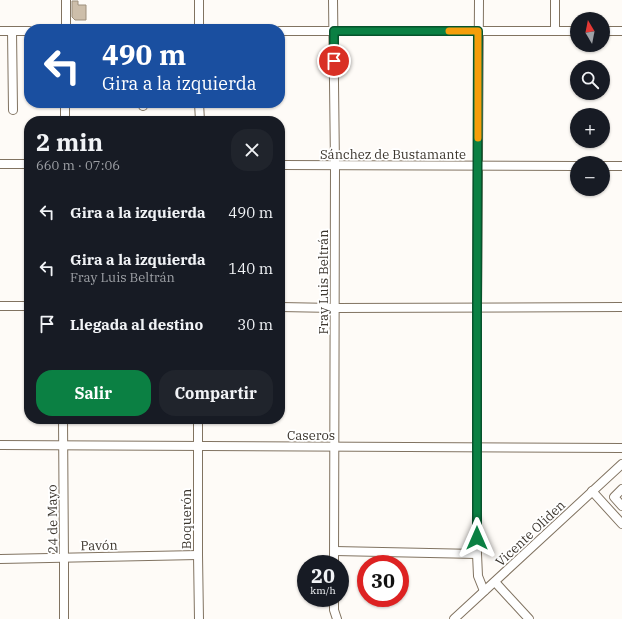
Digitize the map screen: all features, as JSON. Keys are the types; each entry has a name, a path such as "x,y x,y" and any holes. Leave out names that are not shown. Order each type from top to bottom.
{"street":[{"path":"66,0 66,24"},
{"path":"198,0 199,24"},
{"name":"Fray Luis Beltrán","path":"333,0 335,165 334,555"},
{"path":"479,0 476,447 478,576 484,591"},
{"path":"554,31 555,0"},
{"path":"0,31 24,31"},
{"path":"12,31 13,110"},
{"path":"285,31 570,31"},
{"path":"610,31 622,32"},
{"path":"0,164 24,164"},
{"name":"Sánchez de Bustamante","path":"285,165 570,166"},
{"path":"610,166 622,166"},
{"path":"0,306 24,306"},
{"path":"285,307 622,307"},
{"name":"24 de Mayo","path":"63,424 64,619"},
{"name":"Boquerón","path":"198,424 199,619"},
{"name":"Caseros","path":"0,445 622,448"},
{"name":"Vicente Oliden","path":"454,619 622,464"},
{"path":"622,489 614,497 622,506"},
{"path":"592,491 622,524"},
{"path":"334,551 477,554"},
{"name":"Pavón","path":"0,559 198,555"},
{"path":"495,582 529,619"},
{"path":"334,607 337,619"}],"building":[{"path":"72,1 78,1 78,5 86,5 86,20 75,20 72,17"}],"slow traffic":[{"path":"449,31 478,31 478,138"}],"route":[{"path":"334,61 334,31 478,31 476,432 477,538"}]}
